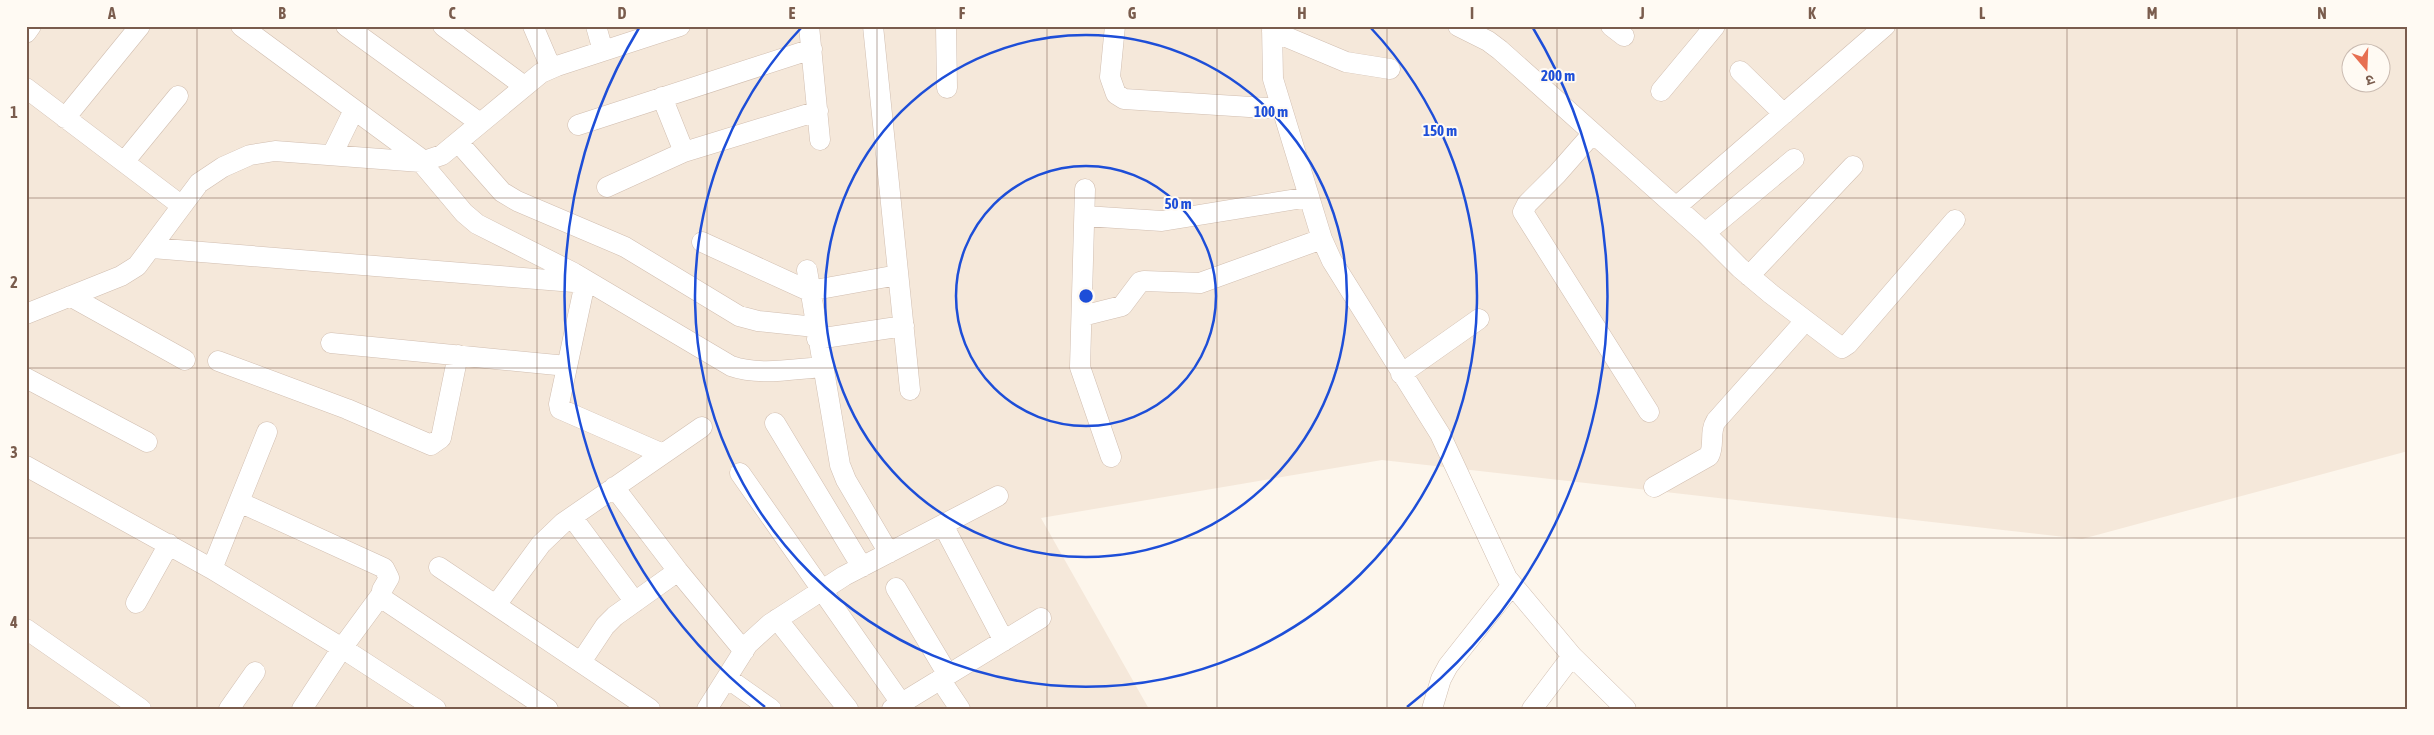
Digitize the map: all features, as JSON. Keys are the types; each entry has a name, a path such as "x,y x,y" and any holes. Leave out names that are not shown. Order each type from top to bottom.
{"street":[{"path":"26,33 31,26"},
{"path":"65,118 140,26"},
{"path":"242,26 422,162 464,212 477,224 589,283 731,366 744,371 822,367"},
{"path":"346,26 480,123"},
{"path":"443,26 524,86"},
{"path":"533,26 551,68"},
{"path":"596,26 603,51"},
{"path":"809,26 820,140"},
{"path":"873,26 910,390"},
{"path":"946,26 947,88"},
{"path":"1115,26 1110,77 1116,94 1124,99 1282,109"},
{"path":"1458,26 1488,41 1500,50 1705,234 1749,276 1837,346 1846,347 1955,220"},
{"path":"1660,91 1716,26"},
{"path":"1676,208 1886,26"},
{"path":"26,314 121,276 137,266 199,183 223,167 250,154 275,151 422,162 442,155 540,73 667,28"},
{"path":"1390,70 1346,62 1272,29 1273,79 1322,239 1344,283 1440,434 1499,566 1512,585 1572,656 1626,709"},
{"path":"578,125 662,96 812,49"},
{"path":"1740,71 1784,114"},
{"path":"26,88 182,206"},
{"path":"124,162 178,96"},
{"path":"662,96 684,152"},
{"path":"332,155 354,110"},
{"path":"607,187 684,152 818,111"},
{"path":"1593,133 1557,174 1527,204 1523,212 1649,412"},
{"path":"458,142 491,181 510,196 625,247 739,316 816,333 904,326"},
{"path":"1705,234 1794,159"},
{"path":"1749,276 1853,166"},
{"path":"1086,189 1080,367 1111,457"},
{"path":"1085,216 1162,221 1309,196"},
{"path":"1082,316 1122,306 1140,282 1200,283 1322,239"},
{"path":"702,242 809,291 898,275"},
{"path":"152,248 589,283"},
{"path":"807,270 816,333 840,465 846,480 889,553"},
{"path":"589,283 558,404 563,412 663,454"},
{"path":"70,296 185,360"},
{"path":"1402,374 1479,320"},
{"path":"1654,487 1709,456 1712,449 1712,430 1716,421 1805,321"},
{"path":"331,343 567,366"},
{"path":"218,361 347,409 431,445 441,438 458,355"},
{"path":"26,378 147,442"},
{"path":"776,423 862,567"},
{"path":"496,605 541,544 572,517 702,427"},
{"path":"212,569 267,432"},
{"path":"26,466 212,569 342,648 436,709"},
{"path":"740,473 822,590 897,706 1041,618"},
{"path":"614,487 678,571 744,651"},
{"path":"707,709 756,635 822,590 862,567 998,496"},
{"path":"239,502 384,568 389,578 382,595 342,648 302,709"},
{"path":"572,517 635,602"},
{"path":"943,525 1004,641"},
{"path":"136,602 168,544"},
{"path":"439,567 650,709"},
{"path":"581,662 605,626 678,571"},
{"path":"1432,709 1441,679 1448,666 1512,585"},
{"path":"896,588 960,709"},
{"path":"382,595 383,600 548,709"},
{"path":"778,619 848,709"},
{"path":"26,629 141,709"},
{"path":"1532,709 1572,656"},
{"path":"229,709 255,672"},
{"path":"727,678 771,709"}],"shaded area":[{"path":"26,26 2408,26 2408,451 2082,539 1382,460 1041,518 1149,709 26,709"}]}
